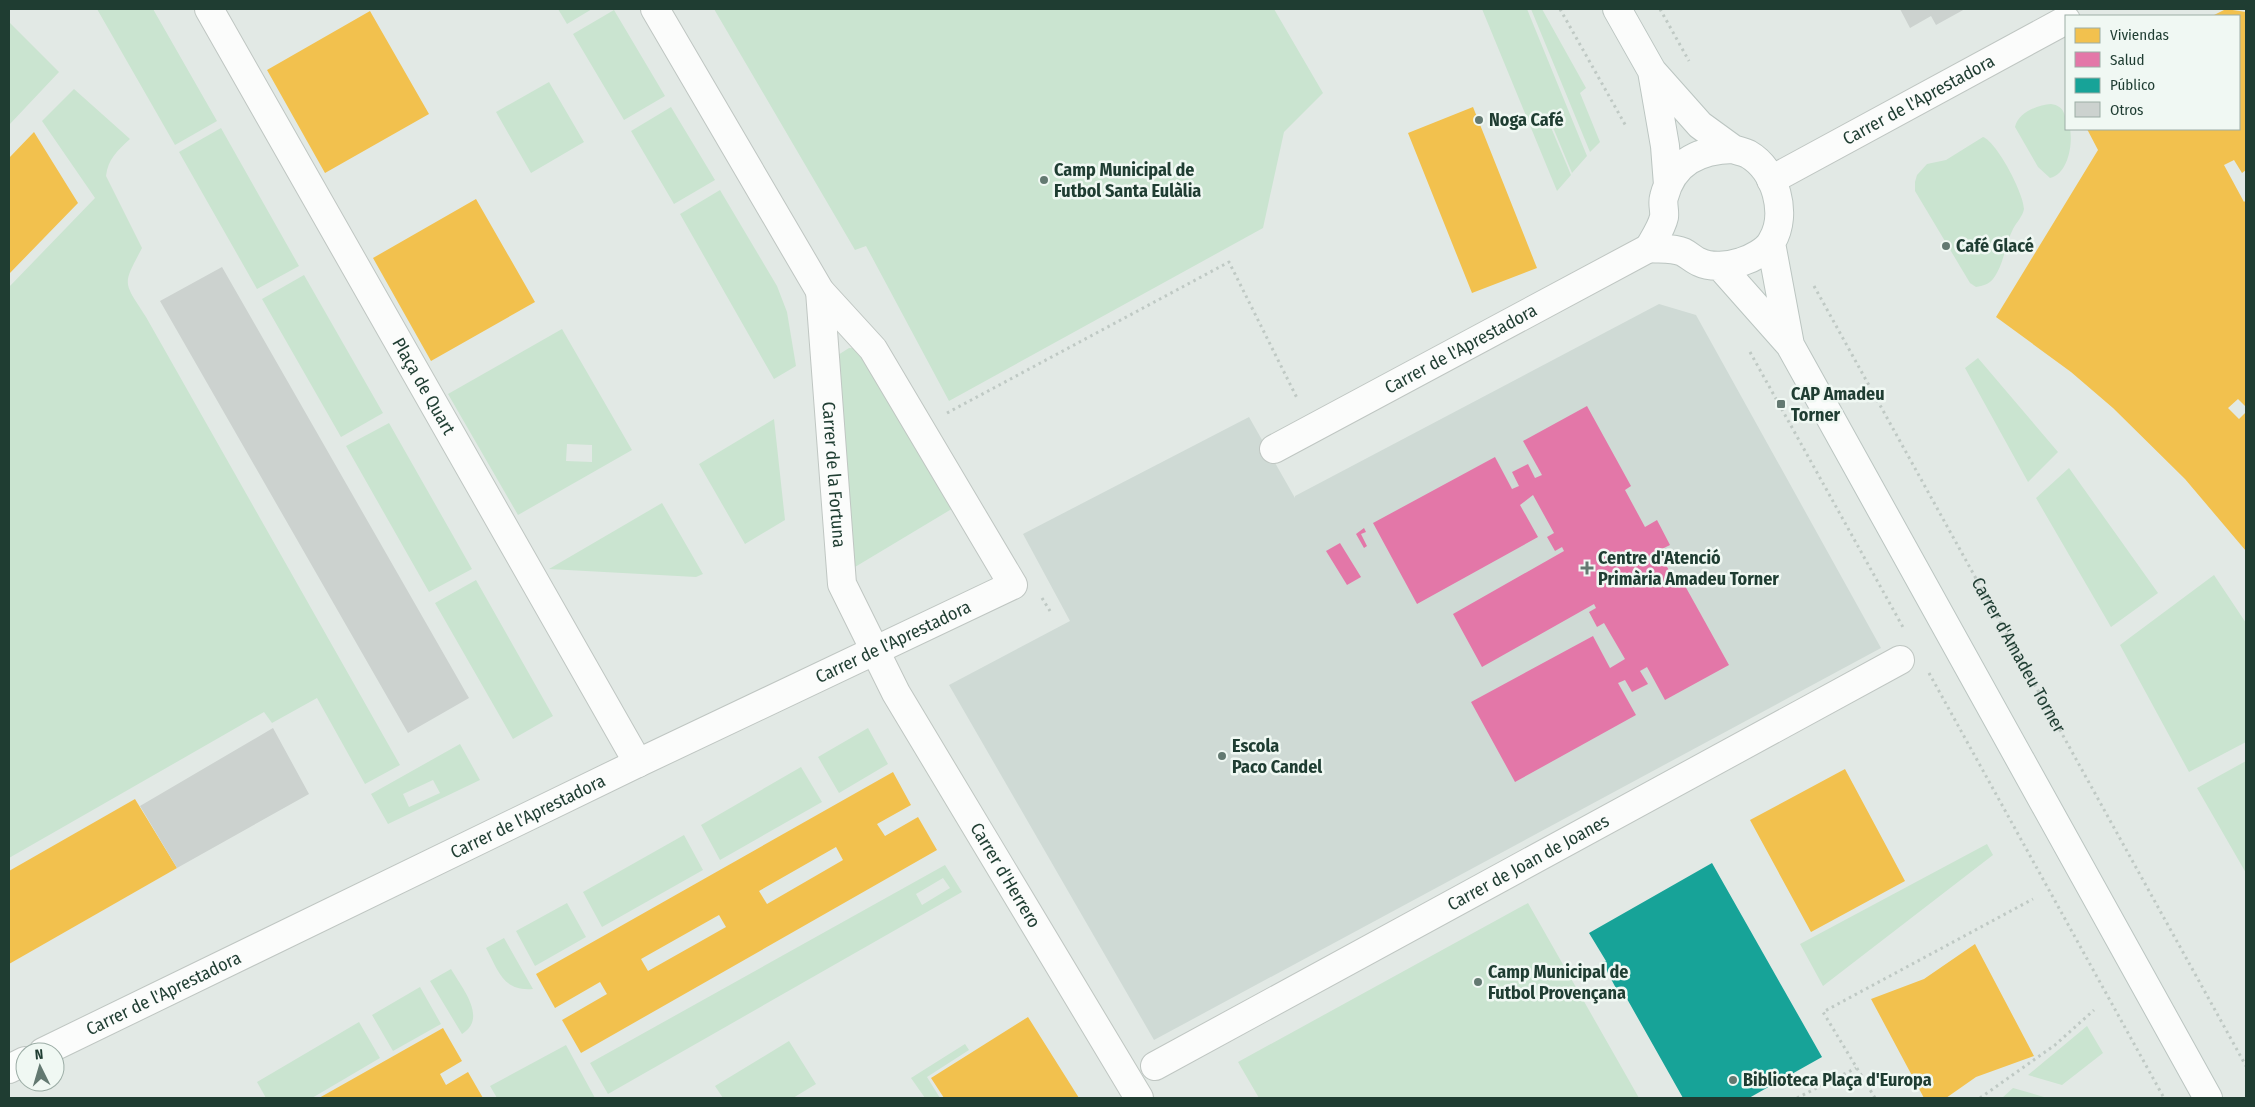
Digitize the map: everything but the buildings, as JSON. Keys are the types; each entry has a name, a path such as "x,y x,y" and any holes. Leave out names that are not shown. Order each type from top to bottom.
{"street":[{"name":"Plaça de Quart","path":"209,9 638,763"},
{"name":"Carrer de la Fortuna","path":"655,9 820,291 873,349 1013,585"},
{"path":"1617,9 1652,71 1700,125 1733,149 1748,154 1762,166 1771,180 1779,202 1778,227 1772,243 1760,253 1741,262 1720,266 1700,263 1683,252 1649,248 1664,217 1663,200 1668,185 1676,171 1691,158 1712,150 1733,149"},
{"name":"Carrer de l'Aprestadora","path":"1771,180 2065,19"},
{"path":"1652,71 1665,146 1668,185"},
{"path":"1772,243 1790,345"},
{"name":"Carrer de l'Aprestadora","path":"1274,449 1649,248"},
{"path":"1720,266 1790,345 2208,1098"},
{"name":"Carrer de la Fortuna","path":"820,291 842,584 874,652"},
{"name":"Carrer de l'Aprestadora","path":"64,1042 638,763 1013,585"},
{"name":"Carrer d'Herrero","path":"874,652 896,694 1139,1098"},
{"name":"Carrer de Joan de Joanes","path":"1155,1066 1900,660"}],"path":[{"path":"1560,9 1627,129"},
{"path":"940,417 1229,262 1300,404"},
{"name":"Carrer d'Amadeu Torner","path":"1810,279 2246,1066"},
{"path":"1747,347 1906,633"},
{"path":"1925,668 2164,1098"},
{"path":"1875,1098 1823,1012 2033,900"},
{"path":"1980,1098 2055,1045 2094,1010"},
{"path":"1797,1098 1856,1068"}],"shaded area":[{"path":"1659,304 1696,315 1881,648 1154,1040 949,685 1070,621 1023,534 1249,417 1295,498 1295,496"}],"green space":[{"path":"97,9 153,9 217,121 175,145"},
{"path":"558,9 592,9 567,24"},
{"name":"Camp Municipal de Futbol Santa Eulàlia","path":"714,9 1274,9 1323,93 1284,132 1263,228 949,401 866,246 855,250"},
{"path":"1482,9 1527,9 1587,156 1572,173 1552,125 1550,125 1571,175 1557,191"},
{"path":"1531,9 1542,9 1586,88 1580,93 1600,142 1590,152"},
{"path":"614,10 665,96 624,120 573,34"},
{"path":"9,22 59,72 9,125"},
{"path":"549,82 584,142 531,173 496,112"},
{"path":"74,89 130,139 117,151 111,160 106,176 142,248 128,277 129,289 400,765 365,784 317,698 272,723 264,712 9,858 9,287 95,198 42,121"},
{"path":"2051,104 2062,109 2065,116 2065,130 2070,130 2071,135 2070,150 2065,165 2061,171 2050,178 2038,167 2015,127 2024,113 2040,106"},
{"path":"671,107 715,180 674,204 631,131"},
{"path":"221,128 299,266 257,289 179,152"},
{"path":"1983,137 1995,148 2009,169 2020,192 2024,209 2010,235 1997,273 1990,282 1976,287 1970,283 1915,191 1915,182 1917,175 1927,164 1946,160"},
{"path":"720,190 777,286 787,312 796,366 774,379 680,214"},
{"path":"304,275 383,413 341,437 262,299"},
{"path":"562,329 632,450 518,515 448,394","holes":["567,444 592,445 592,462 566,461"]},
{"path":"849,348 857,348 955,507 855,567 837,371 838,355"},
{"path":"1978,358 2058,452 2028,482 1965,368"},
{"path":"774,419 785,520 745,544 699,464"},
{"path":"389,423 472,569 429,592 346,446"},
{"path":"2069,468 2158,593 2111,627 2036,498"},
{"path":"662,503 703,574 696,577 549,569"},
{"path":"2214,575 2246,623 2246,742 2189,772 2120,645"},
{"path":"476,580 553,716 513,739 435,603"},
{"path":"868,728 888,764 839,793 818,757"},
{"path":"460,744 480,780 388,824 371,794","holes":["433,780 440,793 409,807 403,794"]},
{"path":"2246,761 2246,873 2197,788"},
{"path":"801,767 822,802 720,860 701,825"},
{"path":"684,835 703,870 602,927 583,892"},
{"path":"1987,844 1993,855 1823,986 1800,944"},
{"path":"945,865 962,892 608,1094 590,1063","holes":["943,878 950,888 922,905 916,894"]},
{"path":"567,903 586,937 535,966 516,931"},
{"name":"Camp Municipal de Futbol Provençana","path":"1528,903 1639,1098 1259,1098 1238,1062"},
{"path":"504,938 533,989 515,987 508,983 498,971 486,948"},
{"path":"451,969 466,994 473,1011 473,1020 462,1034 430,981"},
{"path":"420,987 441,1024 393,1051 372,1015"},
{"path":"359,1022 380,1058 312,1098 266,1098 257,1082"},
{"path":"2087,1026 2103,1053 2062,1085 2028,1075"},
{"path":"789,1041 816,1084 793,1098 723,1098 715,1086"},
{"path":"965,1044 969,1050 927,1077 940,1098 925,1098 911,1078"},
{"path":"566,1045 595,1098 497,1098 490,1086"},
{"path":"2013,1088 2044,1097 2002,1098"}],"place":[{"name":"Noga Café","path":"1479,120"},
{"name":"Camp Municipal de Futbol Santa Eulàlia","path":"1044,180"},
{"name":"Café Glacé","path":"1946,246"},
{"name":"CAP Amadeu Torner","path":"1781,404"},
{"name":"Centre d'Atenció Primària Amadeu Torner","path":"1587,568"},
{"name":"Escola Paco Candel","path":"1222,756"},
{"name":"Camp Municipal de Futbol Provençana","path":"1478,982"},
{"name":"Biblioteca Plaça d'Europa","path":"1733,1080"}]}
